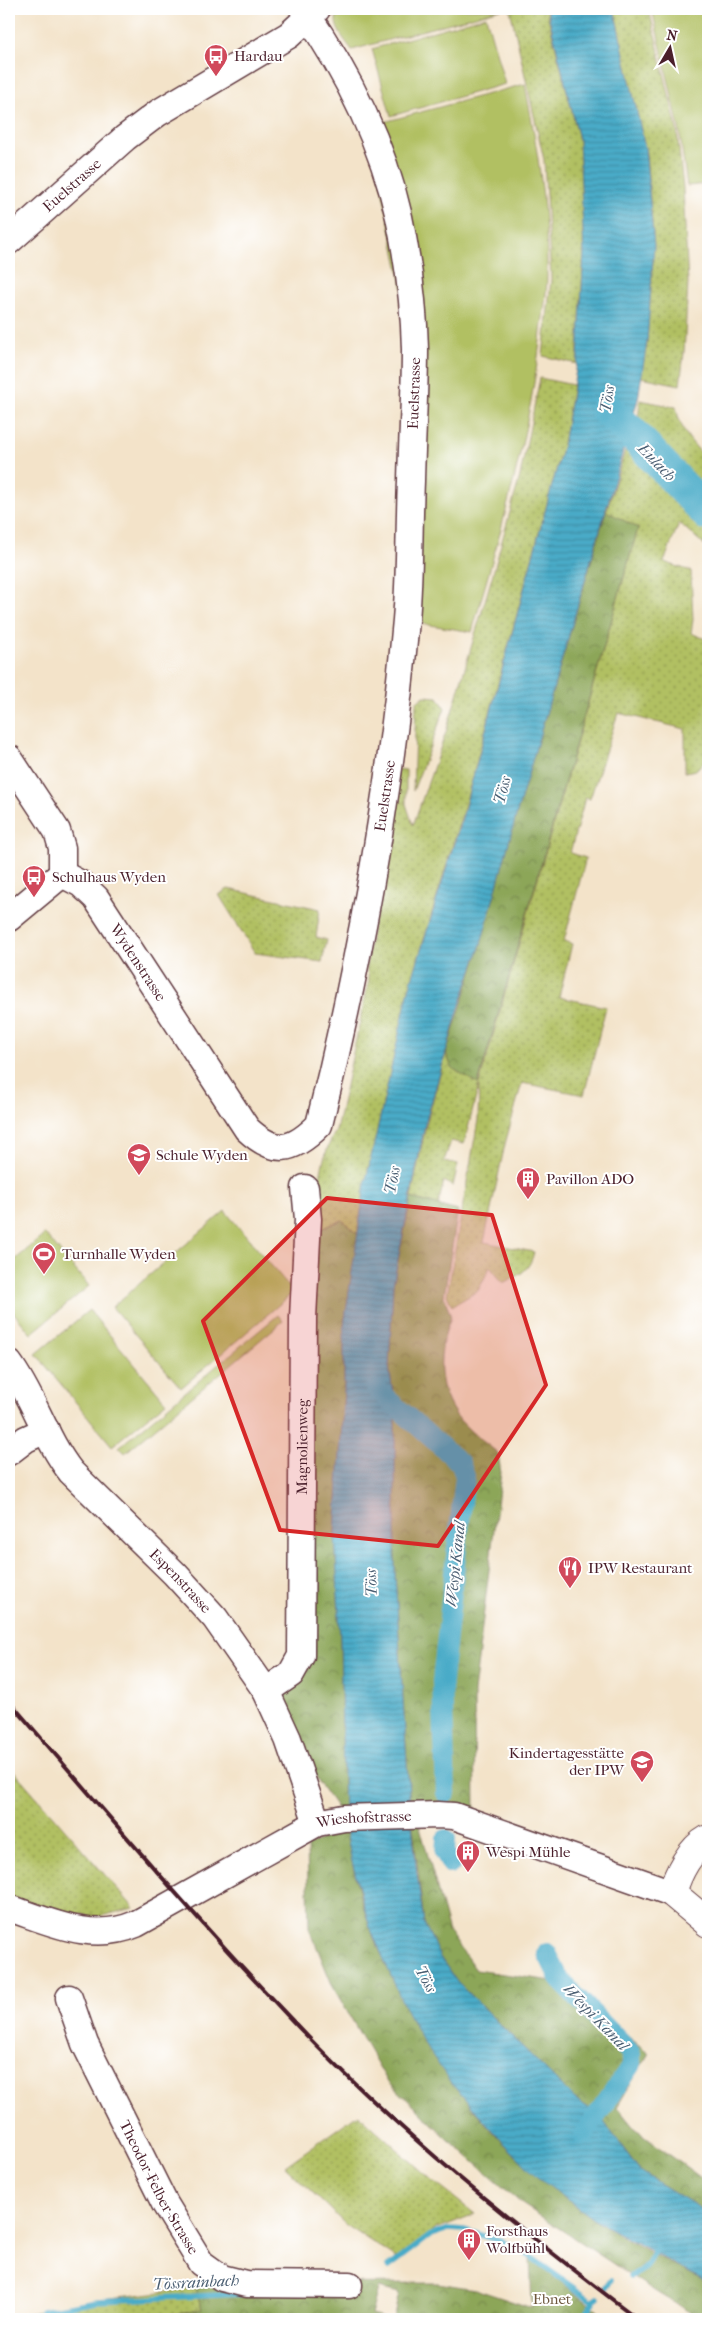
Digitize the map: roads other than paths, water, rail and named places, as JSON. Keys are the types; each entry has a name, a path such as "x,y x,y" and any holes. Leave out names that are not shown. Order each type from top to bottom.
{"main road":[{"path":"708,1839 693,1852 677,1878 672,1892 708,1923"}],"street":[{"name":"Euelstrasse","path":"9,241 125,138 158,113 289,35 310,11 356,96 387,175 399,218 412,292 415,348 407,607 385,790 351,985 319,1125 306,1138 291,1145"},
{"path":"9,758 57,831 62,848 62,874 9,918"},
{"name":"Wydenstrasse","path":"62,874 81,884 96,898 247,1129 261,1142 276,1148 291,1145"},
{"name":"Magnolienweg","path":"266,1691 291,1674 301,1656 303,1318 308,1219 305,1188"},
{"name":"Espenstrasse","path":"9,1363 23,1382 58,1456 71,1472 175,1574 215,1618 266,1691 288,1739 317,1823"},
{"path":"9,1452 26,1438 46,1430"},
{"name":"Wieshofstrasse","path":"9,1908 78,1930 109,1933 119,1931 136,1924 317,1823 344,1818 417,1816 454,1816 672,1892"},
{"name":"Theodor-Felber-Strasse","path":"69,1998 85,2044 165,2204 201,2263 222,2278 246,2284 349,2284"}],"water":[{"name":"Töss","path":"547,9 614,9 645,148 654,246 647,342 638,399 518,809 481,944 459,1008 425,1124 393,1285 389,1367 395,1406 395,1574 409,1794 424,1923 440,1957 457,1982 574,2098 599,2115 640,2171 708,2213 708,2283 593,2219 537,2177 451,2083 424,2043 403,2004 369,1925 351,1858 344,1818 340,1638 335,1533 344,1390 344,1325 365,1184 409,989 462,818 563,445 578,358 584,253 579,139"}],"waterway":[{"name":"Eulach","path":"607,410 629,430 708,514"},
{"name":"Wespi Kanal","path":"375,1388 460,1463 465,1476 442,1681 446,1793"},
{"name":"Wespi Kanal","path":"446,1839 445,1853 451,1864"},
{"name":"Wespi Kanal","path":"547,1953 560,1980 631,2053 631,2066 583,2135"},
{"name":"Tössrainbach","path":"389,2267 431,2235 449,2229 464,2230 503,2242 528,2255 592,2301 598,2297"},
{"name":"Tössrainbach","path":"630,2276 644,2269 656,2248"},
{"name":"Tössrainbach","path":"606,2287 611,2280"},
{"name":"Tössrainbach","path":"41,2319 42,2311 97,2301 240,2294"},
{"path":"586,2312 594,2301"}],"railway":[{"path":"9,1701 217,1940 329,2059 457,2176 638,2319"}],"place":[{"name":"Hardau","path":"216,77"},
{"name":"Schulhaus Wyden","path":"34,898"},
{"name":"Schule Wyden","path":"139,1176"},
{"name":"Pavillon ADO","path":"528,1200"},
{"name":"Turnhalle Wyden","path":"44,1275"},
{"name":"IPW Restaurant","path":"570,1589"},
{"name":"Kindertagesstätte der IPW","path":"642,1783"},
{"name":"Wespi Mühle","path":"468,1873"},
{"name":"Forsthaus Wolfbühl","path":"469,2261"}],"park label":[{"name":"Ebnet","path":"552,2299"}]}
